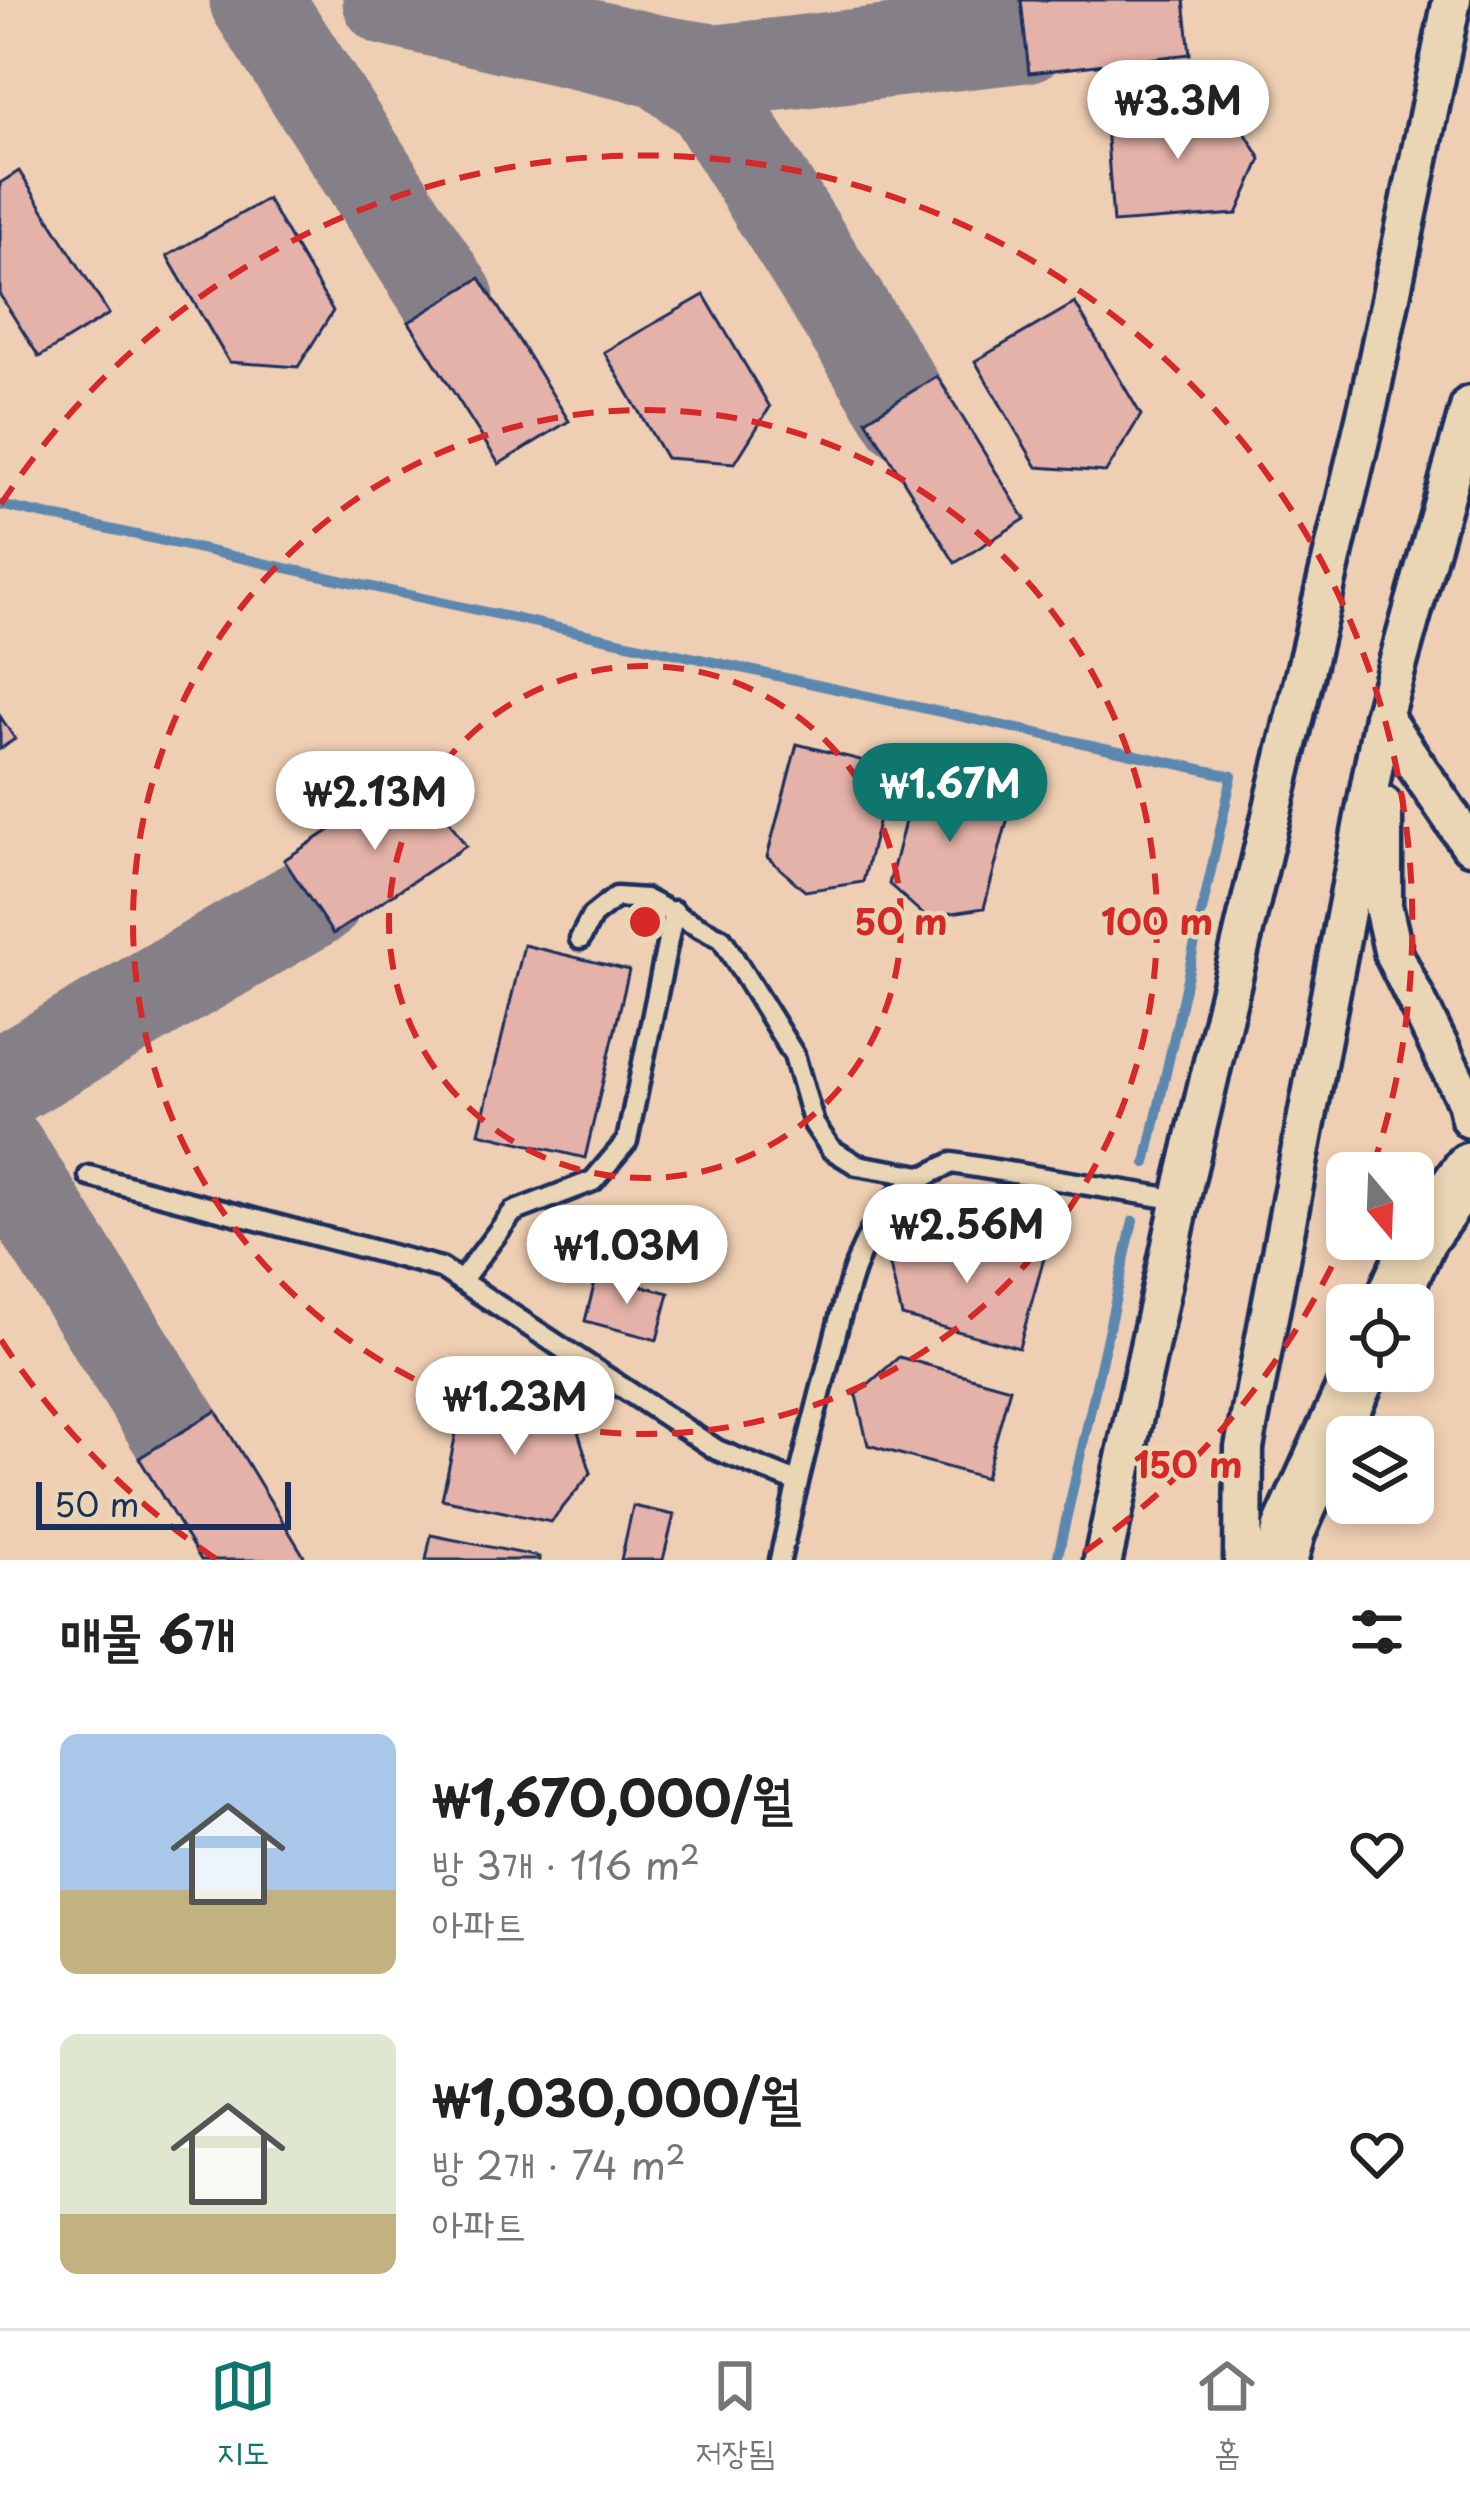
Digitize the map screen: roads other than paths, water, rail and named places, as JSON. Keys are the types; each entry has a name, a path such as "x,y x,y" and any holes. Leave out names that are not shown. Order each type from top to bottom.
{"street":[{"path":"1103,1560 1181,1200 1369,401 1452,0"},
{"path":"1243,1560 1244,1448 1383,717 1470,405"},
{"path":"1383,717 1470,845"},
{"path":"1383,717 1383,906 1394,955 1466,1101 1470,1119"},
{"path":"1399,1284 1420,1238 1467,1168"},
{"path":"1281,1560 1289,1530 1351,1392"}],"lane":[{"path":"580,939 592,916 616,898 645,899 722,938 794,1055 814,1124 831,1149 857,1165 922,1176"},
{"path":"461,1281 513,1212 593,1180 627,1141 674,911"},
{"path":"780,1560 847,1293 862,1250 886,1208 922,1176 952,1163 1181,1200"},
{"path":"89,1176 441,1268 717,1450 796,1482"}],"waterway":[{"path":"0,505 1232,776 1146,1163"},
{"path":"1057,1560 1133,1221"}]}
